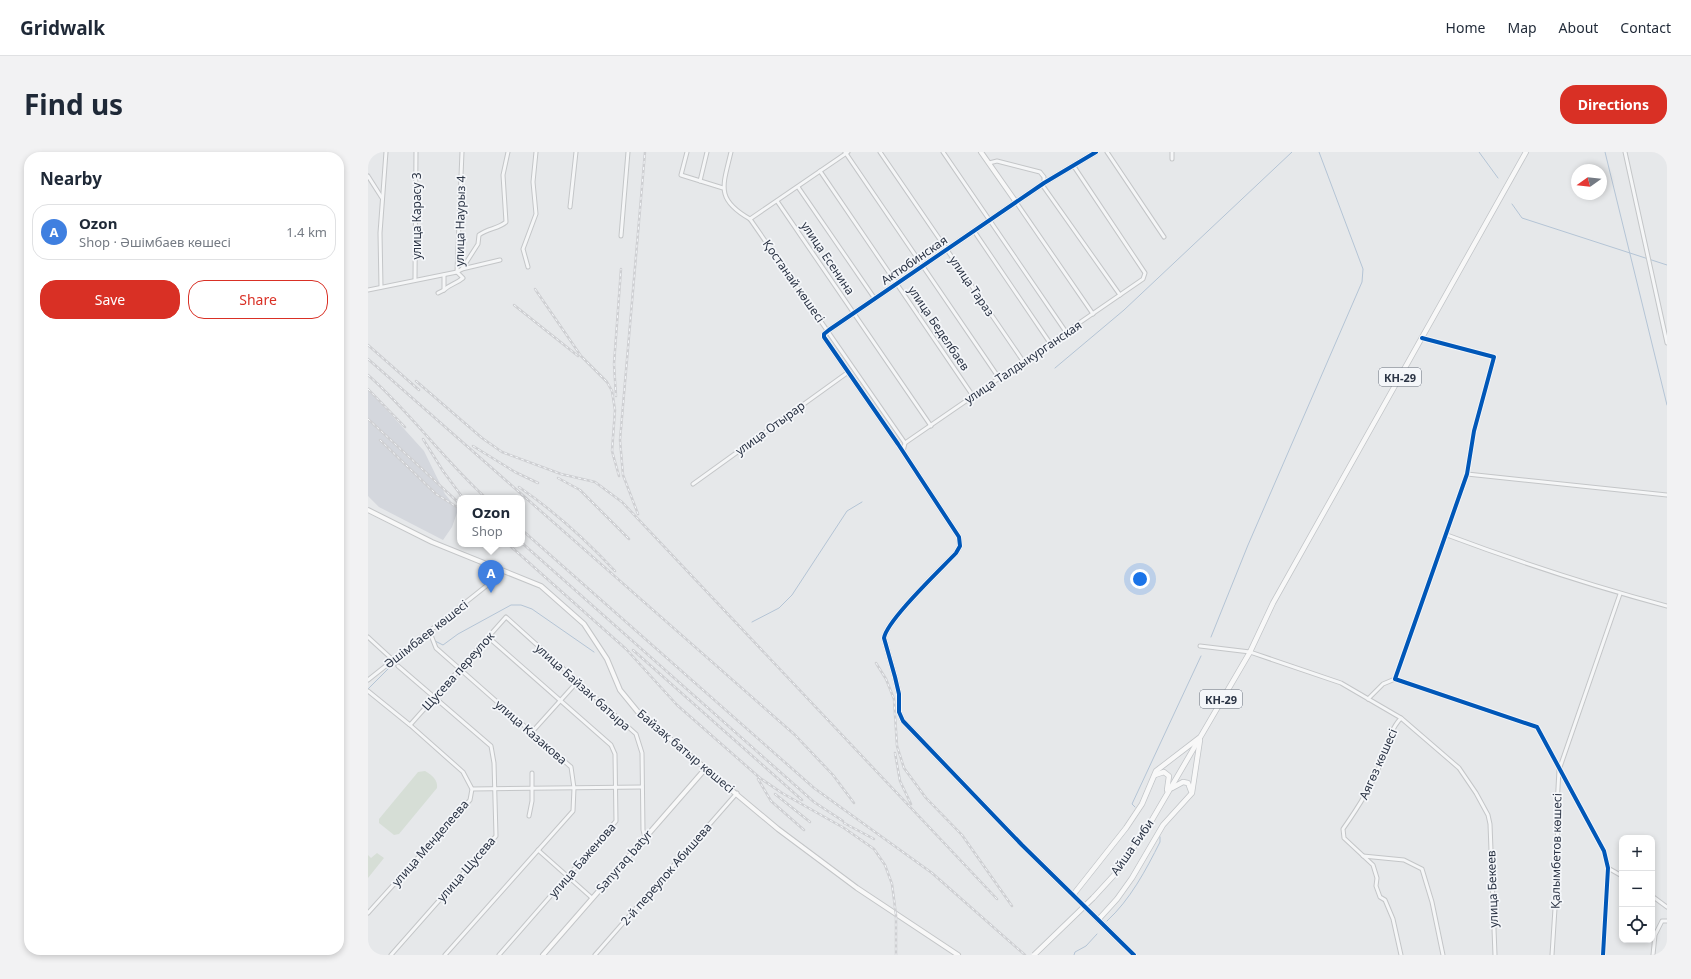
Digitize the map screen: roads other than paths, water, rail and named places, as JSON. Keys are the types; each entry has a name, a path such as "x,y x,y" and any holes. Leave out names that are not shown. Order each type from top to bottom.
{"main road":[{"name":"КН-29","path":"1167,793 1250,652 1273,603 1526,152"},
{"path":"1073,895 1126,828 1142,804 1156,771 1172,757 1201,736"},
{"path":"1098,920 1117,899 1132,878 1163,825 1192,792 1201,736"},
{"path":"1154,776 1160,772 1164,772 1169,776 1167,793"},
{"path":"1167,793 1175,785 1183,782 1188,783 1192,792"},
{"name":"Айша Биби","path":"1034,955 1093,898 1132,851 1167,793"}],"street":[{"path":"381,287 380,234 386,152"},
{"name":"улица Карасу 3","path":"415,280 416,152"},
{"name":"улица Наурыз 4","path":"457,272 462,152"},
{"path":"462,269 478,244 479,235 484,231 499,228 506,222 504,175 508,152"},
{"path":"528,267 523,249 536,214 533,182 536,152"},
{"path":"570,207 576,152"},
{"path":"621,236 628,152"},
{"path":"687,152 682,176 723,188"},
{"path":"700,181 707,152"},
{"path":"731,152 723,188 730,205 736,211 750,219 798,187 846,152 922,267 999,378"},
{"name":"улица Тараз","path":"880,152 1023,361"},
{"path":"943,152 1066,332"},
{"path":"981,152 1093,314"},
{"name":"Актюбинская","path":"847,373 824,340 824,334 1016,202 1096,152"},
{"path":"1107,152 1164,238"},
{"path":"1172,152 1172,159"},
{"path":"1624,152 1667,343"},
{"path":"988,163 996,161 1040,172 1044,176 1044,185 1120,295"},
{"name":"улица Талдыкурганская","path":"905,443 1143,279 1145,273 1073,165"},
{"name":"улица Беделбаев","path":"820,171 973,396"},
{"path":"368,176 382,198"},
{"name":"улица Есенина","path":"798,187 875,299"},
{"name":"улица Есенина","path":"777,201 931,426"},
{"name":"Қостанай көшесі","path":"750,219 829,330 905,443"},
{"path":"974,231 1050,343"},
{"name":"улица Наурыз 4","path":"457,272 462,269 500,260"},
{"path":"368,290 457,272 463,278 456,284 448,286 438,293"},
{"path":"444,275 444,290"},
{"path":"1395,679 1447,535 1467,474 1474,432 1494,357 1422,338"},
{"path":"847,373 903,452 959,537 960,543 956,553 899,614 884,633 899,694 899,712 903,721 1022,845 1134,955"},
{"name":"улица Отырар","path":"693,484 847,373"},
{"path":"903,452 905,443"},
{"path":"1467,474 1667,495"},
{"name":"Байзақ батыр көшесі","path":"368,510 432,542 499,571 541,586 584,624 607,659 620,690 638,712 737,793 778,829 857,888 958,955"},
{"path":"1447,535 1517,561 1620,594 1667,606"},
{"name":"Әшімбаев көшесі","path":"368,680 495,579 499,571"},
{"path":"1558,770 1620,594"},
{"name":"Щусева переулок","path":"410,725 506,618"},
{"name":"улица Байзак батыра","path":"506,618 636,734 642,753 643,830 646,837"},
{"name":"улица Казакова","path":"429,630 436,648 459,670 571,767 574,788 573,811 445,955"},
{"name":"улица Баженова","path":"488,637 612,745 615,754 616,821 499,955"},
{"path":"368,638 393,660"},
{"name":"улица Бекеев","path":"1200,646 1250,652 1341,683 1401,718 1459,768 1482,804 1490,824 1495,955"},
{"name":"улица Щусева","path":"391,955 496,836 494,763 491,746 398,666"},
{"path":"1368,699 1383,684 1395,679 1537,727 1558,770 1604,851 1608,868 1603,955"},
{"path":"532,732 578,681"},
{"name":"улица Менделеева","path":"368,691 410,725 463,772 472,789 470,800 368,913"},
{"name":"Аягөз көшесі","path":"1401,718 1394,725 1380,764 1358,808 1343,829 1344,838 1373,865 1377,878 1376,886 1380,897 1385,900 1393,919 1401,955"},
{"name":"Sanyraq batyr","path":"543,955 706,768"},
{"name":"Қалымбетов көшесі","path":"1552,955 1558,862 1556,806 1558,770"},
{"path":"529,816 532,801 532,774"},
{"path":"472,789 642,787"},
{"name":"2-й переулок Абишева","path":"595,955 737,793"},
{"path":"538,850 592,898"},
{"path":"1363,856 1404,860 1422,869 1432,902 1442,955"},
{"path":"1608,868 1619,874"},
{"path":"1655,898 1667,907"},
{"path":"1653,955 1655,935 1662,921 1667,921"}],"waterway":[{"path":"1055,368 1124,310 1292,152"},
{"path":"1211,637 1248,545 1362,282 1363,269 1319,152"},
{"path":"1479,152 1498,178"},
{"path":"1605,152 1667,405"},
{"path":"1512,204 1522,218 1667,265"},
{"path":"752,622 779,608 792,595 847,511 862,502"},
{"path":"435,641 443,645 458,634 511,605 521,605 532,609 594,652"},
{"path":"421,640 426,636 432,639"},
{"path":"368,689 403,654"},
{"path":"1135,807 1132,804 1201,656"},
{"path":"1107,921 1123,904 1137,884 1160,842 1160,837"},
{"path":"1074,955 1075,952 1086,946 1097,934"}],"railway":[{"path":"638,514 623,475 620,440 645,152"},
{"path":"616,396 614,364 621,269"},
{"path":"535,289 581,356 607,382 612,391 615,410 612,451 619,476"},
{"path":"514,305 578,356"},
{"path":"368,345 419,390"},
{"path":"368,359 522,495"},
{"path":"368,375 399,405 456,468 483,495"},
{"path":"416,381 482,438 502,452 561,474 595,482 622,502 997,899"},
{"path":"368,389 405,427"},
{"path":"368,419 457,501"},
{"path":"423,439 443,471 461,495"},
{"path":"380,440 436,494 457,507"},
{"path":"473,446 515,472 538,483"},
{"path":"558,478 580,490 629,539"},
{"path":"519,487 569,526 615,571"},
{"path":"525,497 795,735 833,775 854,803"},
{"path":"525,533 814,788 932,873 1025,955"},
{"path":"525,546 814,802 843,821"},
{"path":"511,547 626,649 677,705 760,778 782,793 844,828 874,849 885,865 892,884 896,915 896,955"},
{"path":"633,650 802,800"},
{"path":"876,663 886,679 894,699 897,746 904,768 926,798 962,835 1012,906"},
{"path":"895,753 900,781 911,804"},
{"path":"758,779 771,801 804,830"},
{"path":"775,794 810,822"},
{"path":"844,823 874,839"}],"place":[{"name":"Ozon","path":"491,593"}]}
